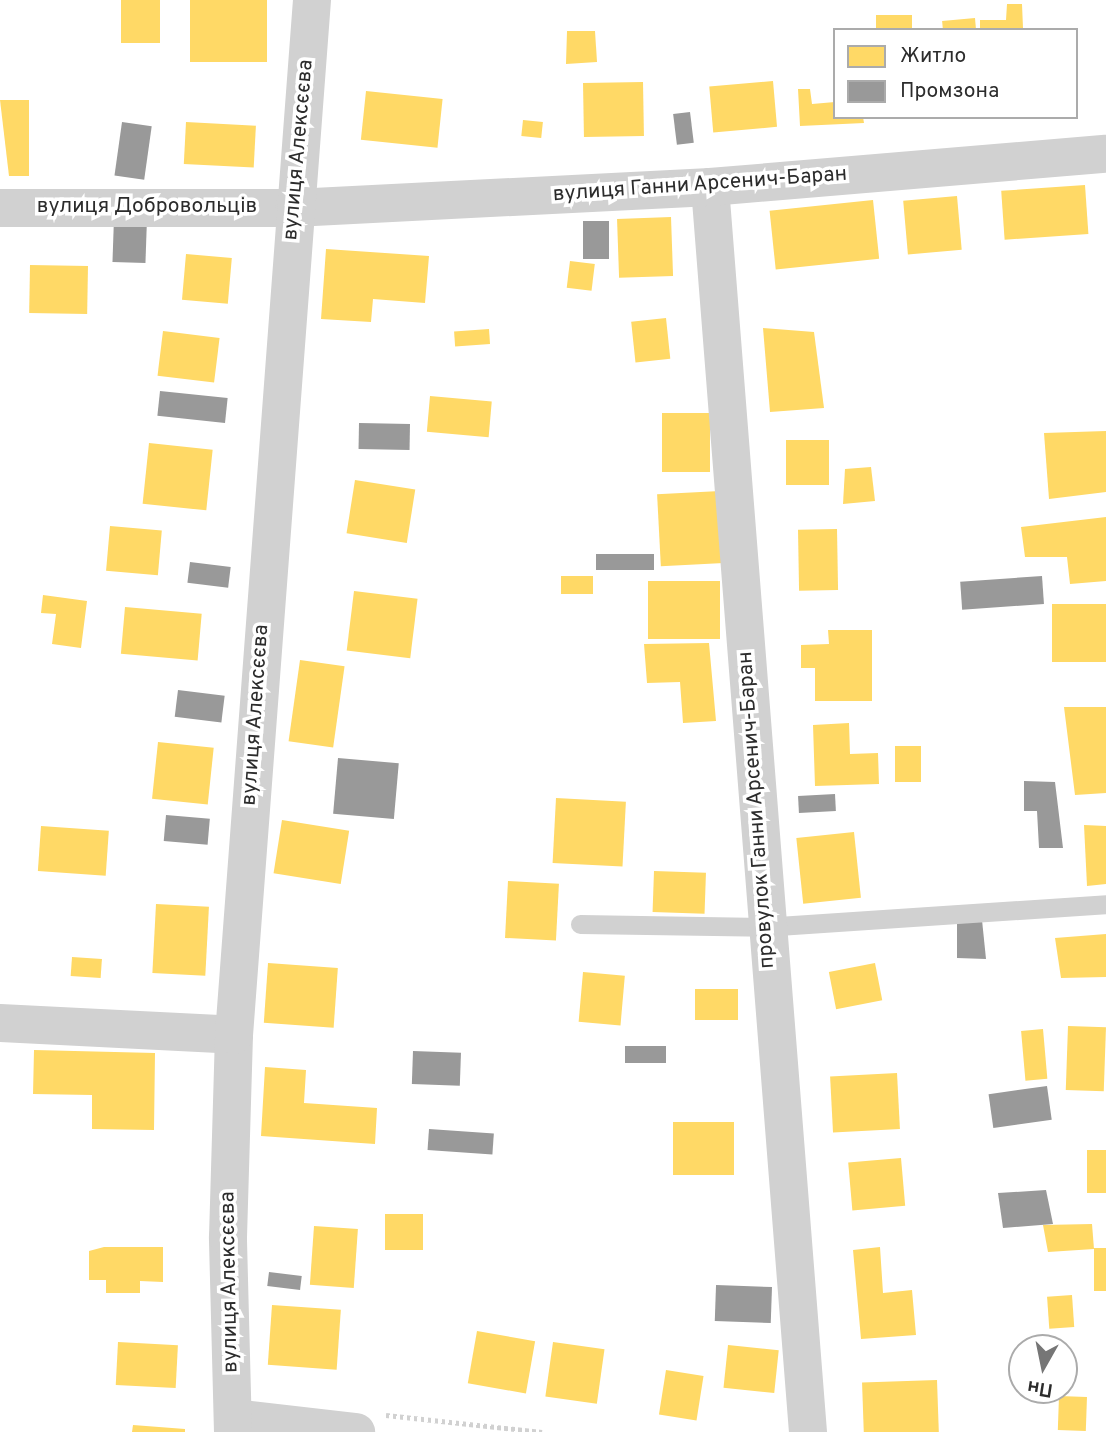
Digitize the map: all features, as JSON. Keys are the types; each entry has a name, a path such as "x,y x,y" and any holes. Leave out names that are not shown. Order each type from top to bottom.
{"street":[{"name":"вулиця Алексєєва","path":"233,1425 228,1237 234,1035 294,208 312,0"},
{"name":"вулиця Ганни Арсенич-Баран","path":"294,208 710,187 1106,155"},
{"name":"провулок Ганни Арсенич-Баран","path":"710,187 763,927 808,1432"},
{"name":"вулиця Добровольців","path":"0,208 294,208"},
{"path":"0,1023 234,1035"},
{"path":"233,1425 356,1432"}],"lane":[{"path":"580,924 763,927 1106,904"}],"building: Житло":[{"path":"121,0 160,0 160,43 121,43"},
{"path":"190,0 267,0 267,62 190,62"},
{"path":"1007,4 1022,4 1023,28 980,28 980,20 1006,20"},
{"path":"876,15 912,15 912,28 876,28"},
{"path":"975,18 976,28 943,28 942,21"},
{"path":"567,31 595,31 597,62 566,64"},
{"path":"773,81 777,127 713,132 709,87"},
{"path":"643,82 644,136 584,137 583,83"},
{"path":"798,89 810,89 812,104 833,102 833,119 863,119 864,123 800,126"},
{"path":"366,91 443,99 437,148 361,140"},
{"path":"0,100 29,100 29,176 9,176"},
{"path":"523,120 543,122 541,138 521,136"},
{"path":"186,122 256,126 254,168 184,164"},
{"path":"1085,185 1088,234 1005,240 1001,191"},
{"path":"957,196 962,250 908,255 903,201"},
{"path":"873,200 879,259 776,270 770,211"},
{"path":"671,217 673,276 619,278 617,219"},
{"path":"326,249 429,256 425,303 373,299 371,322 321,319"},
{"path":"186,254 232,258 228,304 182,300"},
{"path":"570,261 595,264 592,291 567,288"},
{"path":"30,265 88,266 87,314 29,313"},
{"path":"666,318 670,359 635,362 631,322"},
{"path":"763,328 814,332 824,408 770,412"},
{"path":"489,329 490,344 455,346 454,331"},
{"path":"163,331 220,338 214,383 158,376"},
{"path":"430,396 492,401 489,437 427,432"},
{"path":"662,413 710,413 710,472 662,472"},
{"path":"1106,431 1106,492 1049,499 1044,433"},
{"path":"786,440 829,440 829,485 786,485"},
{"path":"149,443 213,450 206,510 143,504"},
{"path":"871,467 875,501 843,504 845,469"},
{"path":"355,480 415,490 407,543 347,533"},
{"path":"720,491 724,563 661,566 657,494"},
{"path":"1106,517 1106,581 1070,584 1067,557 1025,557 1021,527"},
{"path":"110,526 162,531 158,575 106,571"},
{"path":"837,529 838,590 799,591 798,530"},
{"path":"561,576 593,576 593,594 561,594"},
{"path":"648,581 720,581 720,639 648,639"},
{"path":"354,591 418,599 410,658 347,651"},
{"path":"43,595 87,601 81,648 52,644 56,614 41,613"},
{"path":"1052,604 1106,604 1106,662 1052,662"},
{"path":"125,607 202,614 198,661 121,654"},
{"path":"828,630 872,630 872,701 815,701 815,668 801,668 801,645 829,644"},
{"path":"709,643 716,721 683,723 680,682 647,683 644,644"},
{"path":"300,660 345,666 333,747 289,741"},
{"path":"1064,707 1106,707 1106,793 1075,795"},
{"path":"849,723 850,754 878,753 879,784 815,786 813,725"},
{"path":"158,742 214,748 208,805 152,799"},
{"path":"895,746 921,746 921,782 895,782"},
{"path":"556,798 626,802 623,867 553,863"},
{"path":"282,820 349,831 341,884 274,873"},
{"path":"1084,825 1106,826 1106,884 1087,886"},
{"path":"41,826 109,831 106,876 38,871"},
{"path":"854,832 861,898 803,904 796,838"},
{"path":"654,871 706,873 705,914 653,912"},
{"path":"508,881 559,884 556,941 505,938"},
{"path":"156,904 209,907 205,976 152,973"},
{"path":"1106,934 1106,977 1061,978 1055,938"},
{"path":"72,957 102,959 101,978 71,976"},
{"path":"268,963 338,968 334,1028 264,1023"},
{"path":"875,963 882,1000 836,1009 829,972"},
{"path":"583,972 625,976 620,1025 579,1022"},
{"path":"695,989 738,989 738,1020 695,1020"},
{"path":"1068,1026 1106,1027 1104,1091 1066,1090"},
{"path":"1043,1029 1047,1079 1025,1081 1021,1031"},
{"path":"34,1050 155,1053 154,1130 92,1129 92,1095 33,1094"},
{"path":"265,1067 306,1070 304,1103 377,1108 375,1144 261,1136"},
{"path":"897,1073 900,1129 833,1132 830,1077"},
{"path":"673,1122 734,1122 734,1175 673,1175"},
{"path":"1087,1150 1106,1150 1106,1193 1087,1193"},
{"path":"901,1158 905,1206 852,1210 848,1163"},
{"path":"385,1214 423,1214 423,1250 385,1250"},
{"path":"1092,1224 1094,1249 1048,1252 1043,1225"},
{"path":"314,1226 358,1229 354,1288 310,1285"},
{"path":"104,1247 163,1247 163,1282 140,1281 140,1293 106,1293 106,1280 89,1280 89,1251"},
{"path":"880,1247 883,1293 912,1290 916,1335 861,1339 853,1250"},
{"path":"1094,1248 1106,1248 1106,1291 1094,1291"},
{"path":"1072,1295 1074,1327 1049,1329 1047,1297"},
{"path":"272,1305 341,1310 337,1370 268,1365"},
{"path":"477,1331 535,1341 526,1393 468,1383"},
{"path":"118,1342 178,1345 176,1388 116,1385"},
{"path":"553,1342 604,1349 597,1404 545,1396"},
{"path":"728,1345 779,1350 774,1393 724,1388"},
{"path":"666,1370 704,1376 696,1420 659,1414"},
{"path":"937,1380 939,1432 864,1432 862,1383"},
{"path":"1078,1397 1087,1397 1086,1431 1058,1430 1059,1404 1078,1404"},
{"path":"133,1425 185,1429 185,1432 132,1432"}],"building: Промзона":[{"path":"690,112 694,143 677,145 673,114"},
{"path":"122,122 152,126 144,180 114,175"},
{"path":"114,218 147,219 145,263 112,262"},
{"path":"583,221 609,221 609,259 583,259"},
{"path":"160,391 228,398 225,423 157,416"},
{"path":"359,423 410,424 410,450 359,449"},
{"path":"596,554 654,554 654,570 596,570"},
{"path":"190,562 231,567 228,588 187,583"},
{"path":"1042,576 1044,604 962,610 960,582"},
{"path":"178,690 225,696 221,723 175,717"},
{"path":"338,758 399,763 394,819 333,814"},
{"path":"1024,781 1055,782 1063,848 1039,848 1037,811 1024,811"},
{"path":"835,794 836,811 799,813 798,796"},
{"path":"166,815 210,819 208,845 164,841"},
{"path":"982,920 986,959 957,958 957,922"},
{"path":"625,1046 666,1046 666,1063 625,1063"},
{"path":"413,1051 461,1053 460,1086 412,1084"},
{"path":"1047,1086 1052,1120 993,1128 989,1094"},
{"path":"429,1129 494,1134 492,1154 428,1150"},
{"path":"1046,1190 1053,1224 1003,1228 998,1193"},
{"path":"269,1272 302,1276 300,1290 267,1286"},
{"path":"716,1285 772,1287 771,1323 715,1321"}]}
